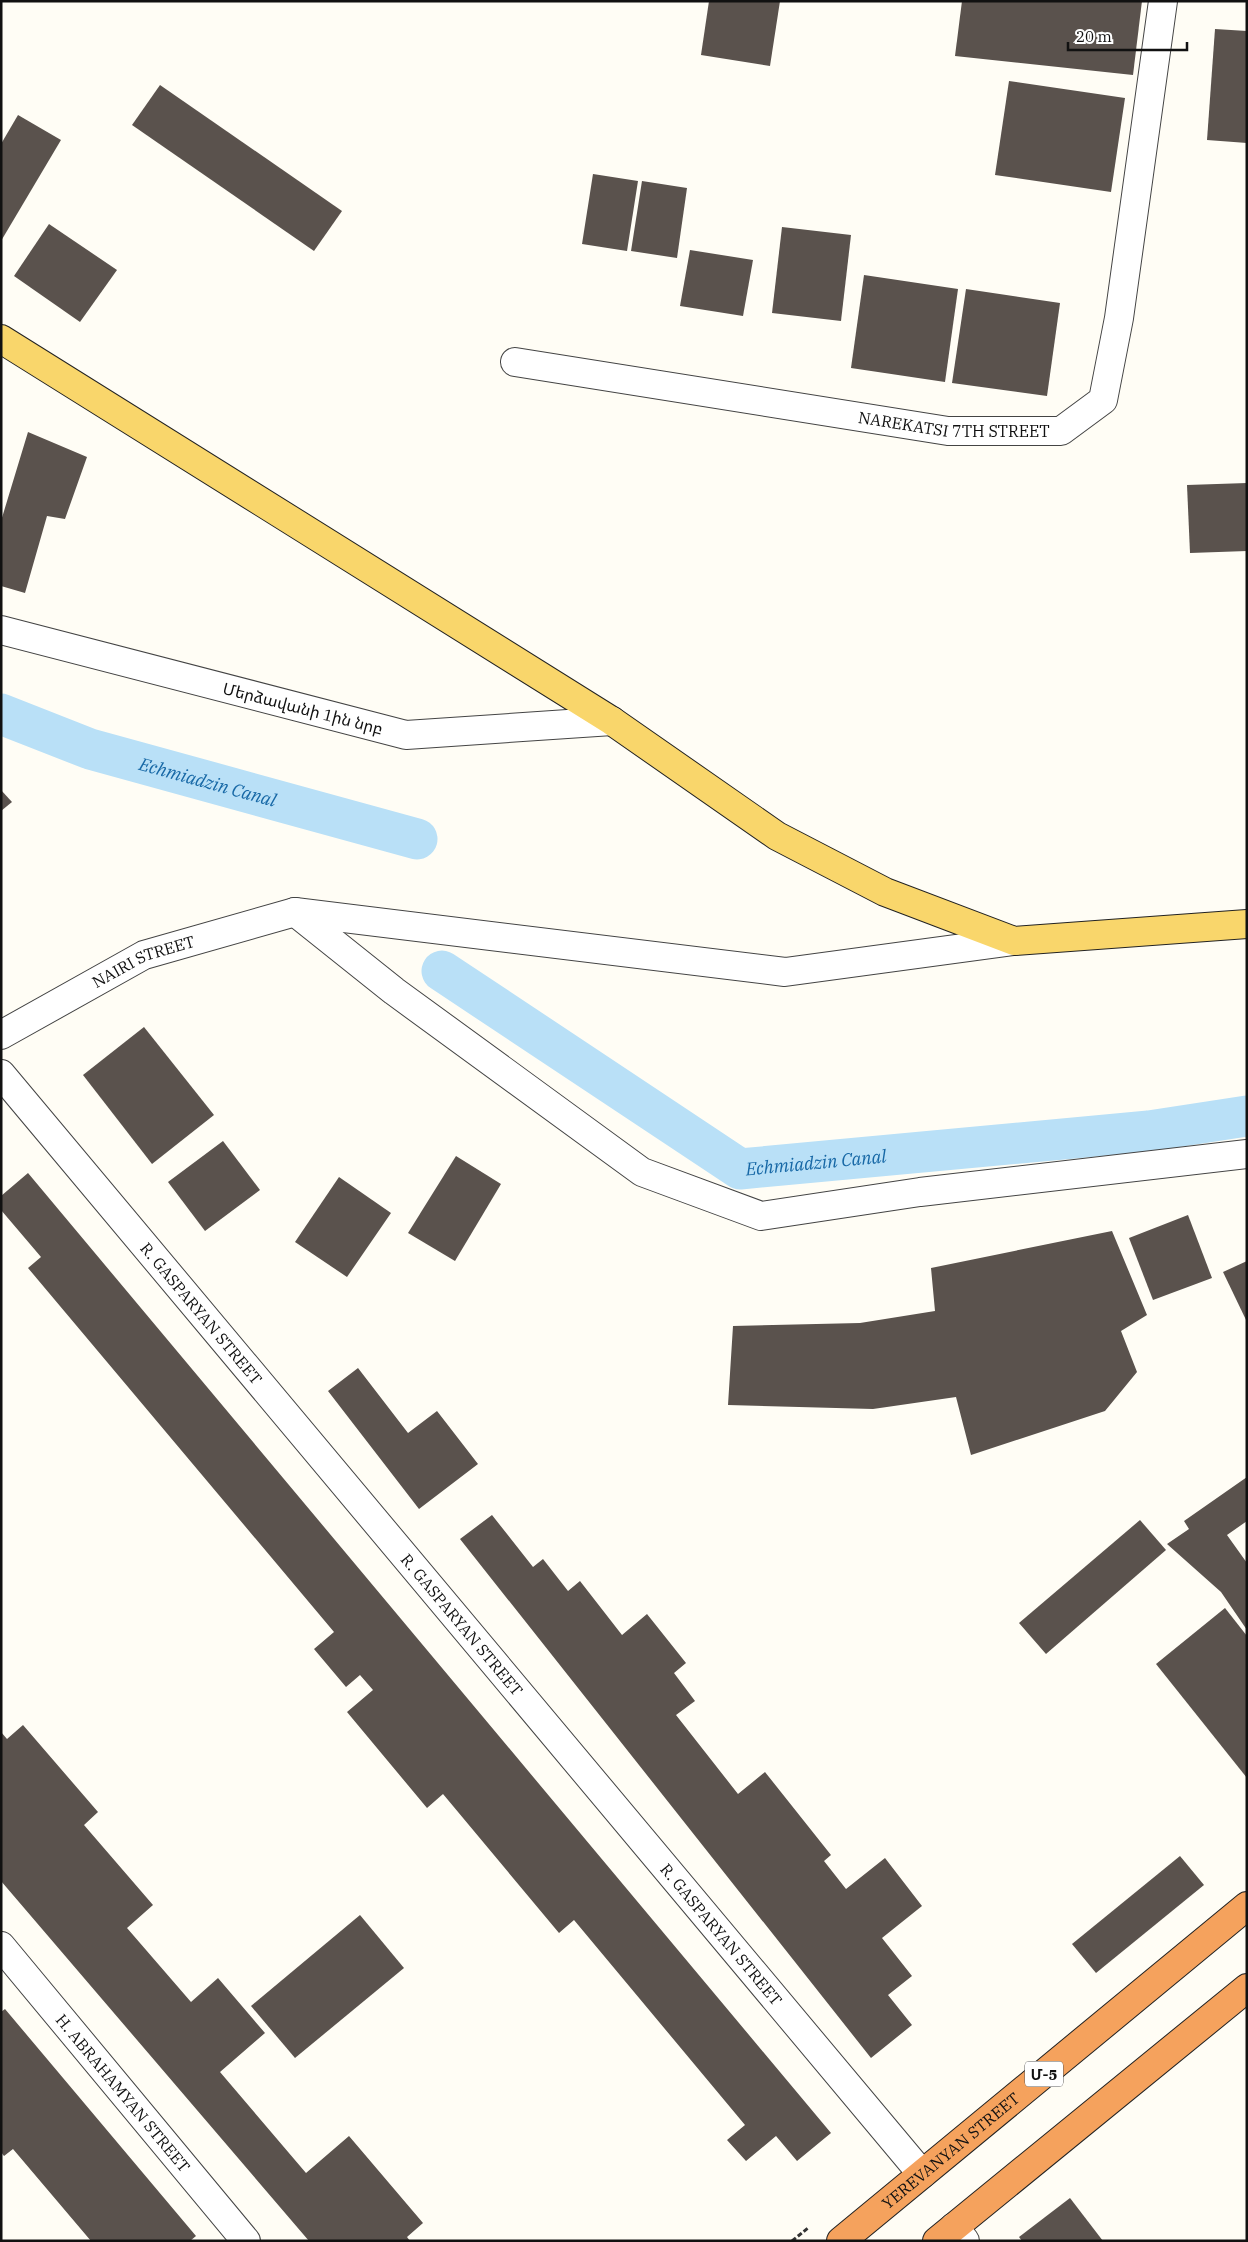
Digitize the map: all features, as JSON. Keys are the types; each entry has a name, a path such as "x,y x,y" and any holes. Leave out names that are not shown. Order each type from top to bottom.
{"highway":[{"name":"YEREVANYAN STREET","path":"841,2241 1247,1906"},
{"path":"952,2236 1247,1988"}],"main road":[{"path":"1,339 612,721 777,836 885,892 1014,941 1247,924"}],"street":[{"name":"NAREKATSI 7TH STREET","path":"515,362 948,431 1061,431 1102,400 1119,318 1163,1"},
{"name":"Մերձավանի 1ին նրբ","path":"1,630 406,735 612,721"},
{"path":"295,912 785,972 1014,941"},
{"path":"295,912 394,991 642,1172 761,1216 920,1192 1247,1154"},
{"name":"NAIRI STREET","path":"1,1035 144,955 295,912"},
{"name":"R. GASPARYAN STREET","path":"1,1074 922,2174"},
{"name":"H. ABRAHAMYAN STREET","path":"1,1946 246,2241"}],"building":[{"path":"709,1 780,1 770,66 701,55"},
{"path":"962,1 1142,1 1133,75 955,56"},
{"path":"1215,29 1247,31 1247,143 1207,140"},
{"path":"1009,81 1125,98 1111,192 995,175"},
{"path":"160,85 342,211 314,251 132,125"},
{"path":"18,115 61,140 1,241 1,144"},
{"path":"593,174 638,181 627,251 582,244"},
{"path":"642,181 687,188 677,258 631,251"},
{"path":"49,224 117,270 80,322 14,276"},
{"path":"782,227 851,235 841,321 772,313"},
{"path":"690,250 753,260 743,316 680,306"},
{"path":"864,275 958,289 945,382 851,368"},
{"path":"966,289 1060,303 1047,396 952,383"},
{"path":"28,432 87,457 65,519 47,516 25,593 1,586 1,521"},
{"path":"1247,483 1247,551 1190,553 1187,485"},
{"path":"1,790 12,802 1,811"},
{"path":"144,1027 214,1115 152,1164 83,1075"},
{"path":"223,1141 260,1190 205,1231 168,1182"},
{"path":"456,1156 501,1184 455,1261 408,1233"},
{"path":"28,1173 831,2133 797,2161 776,2136 746,2161 727,2140 745,2125 574,1920 559,1933 443,1794 427,1808 347,1712 373,1690 360,1675 346,1687 314,1649 334,1632 28,1268 41,1257 1,1210 1,1196"},
{"path":"339,1177 391,1213 347,1277 295,1242"},
{"path":"1188,1215 1212,1278 1153,1300 1129,1238"},
{"path":"1112,1231 1147,1315 1121,1331 1137,1372 1105,1411 971,1455 956,1397 873,1409 728,1405 733,1326 860,1323 935,1311 931,1268"},
{"path":"1247,1261 1247,1322 1223,1272"},
{"path":"358,1368 408,1433 437,1411 478,1464 419,1509 328,1391"},
{"path":"1247,1477 1247,1521 1227,1535 1247,1563 1247,1630 1221,1592 1167,1544 1189,1529 1184,1521"},
{"path":"492,1515 533,1567 543,1559 568,1591 580,1581 622,1635 647,1614 686,1663 674,1673 695,1701 676,1715 738,1794 765,1772 831,1855 824,1861 846,1889 885,1858 922,1906 882,1938 912,1976 888,1995 912,2025 871,2058 460,1539"},
{"path":"1140,1520 1166,1550 1046,1654 1019,1623"},
{"path":"1225,1608 1247,1636 1247,1778 1156,1664"},
{"path":"23,1725 98,1812 84,1825 153,1905 127,1928 191,2002 218,1978 265,2033 220,2072 306,2173 349,2136 423,2223 407,2237 410,2241 309,2241 1,1881 1,1732 7,1739"},
{"path":"1180,1856 1204,1885 1096,1973 1072,1944"},
{"path":"360,1915 404,1968 295,2058 251,2006"},
{"path":"5,2009 196,2236 190,2241 91,2241 13,2149 4,2156 1,2152 1,2012"},
{"path":"1070,2198 1103,2241 1022,2241 1019,2237"}],"waterway":[{"name":"Echmiadzin Canal","path":"1,714 90,749 417,839"},
{"name":"Echmiadzin Canal","path":"442,971 740,1169 1149,1131 1247,1116"}]}
